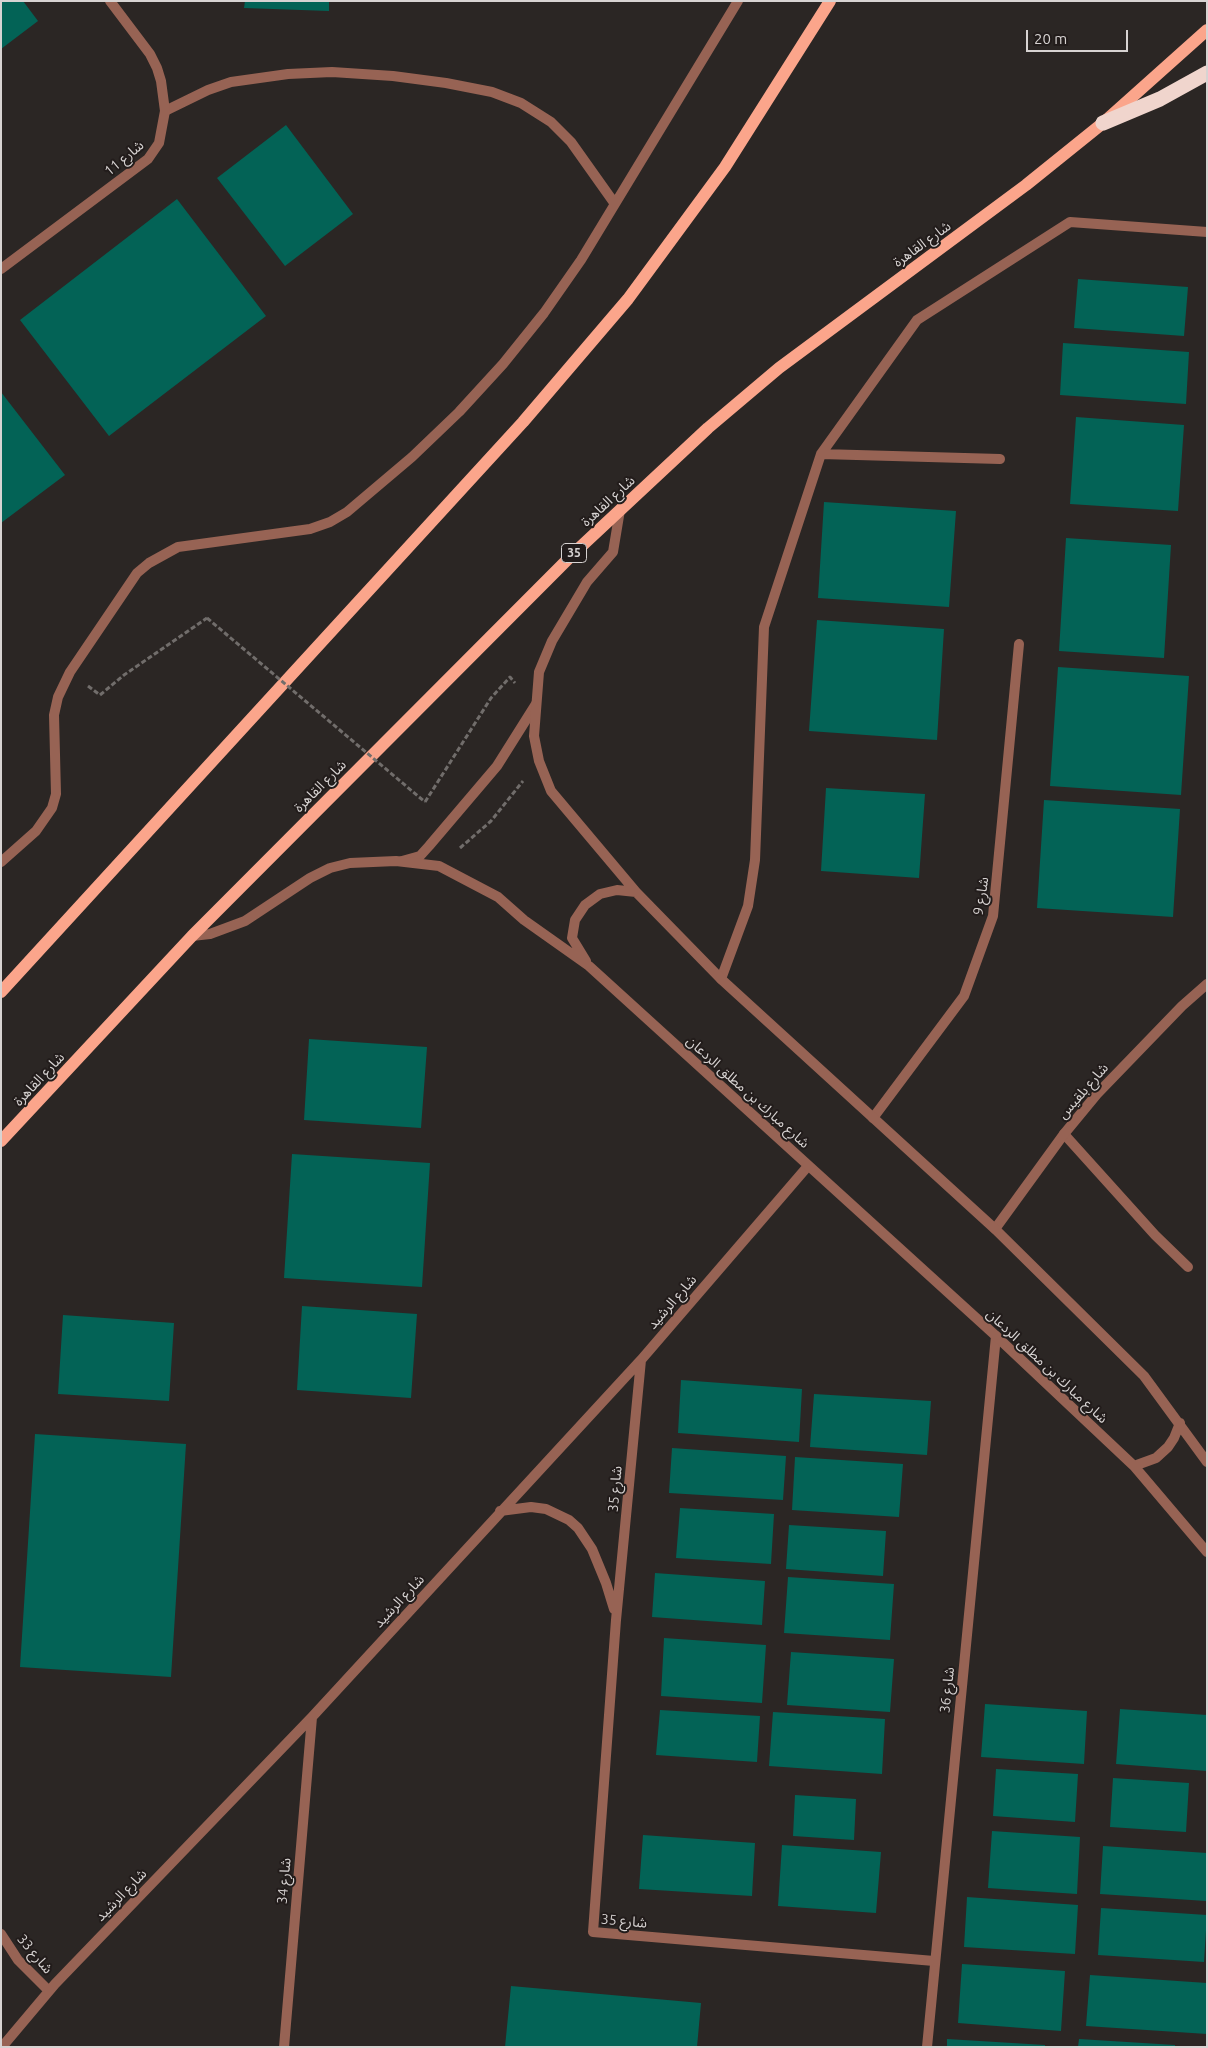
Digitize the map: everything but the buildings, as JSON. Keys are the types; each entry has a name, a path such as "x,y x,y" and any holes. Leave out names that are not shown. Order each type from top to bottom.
{"highway":[{"path":"1103,123 1160,98 1207,73"}],"main road":[{"path":"1,992 524,422 628,299 725,166 830,1"},
{"name":"شارع القاهرة","path":"1,1141 192,936 573,554 708,428 779,368 1026,185 1103,123 1207,30"}],"street":[{"name":"شارع 11","path":"1,269 148,159 159,143 165,111 161,81 157,68 150,54 110,1"},
{"path":"1,862 36,830 52,808 57,780 54,715 58,697 70,672 137,573 149,562 178,547 310,529 330,522 347,512 412,457 460,412 544,313 581,260 738,1"},
{"path":"165,111 208,90 232,82 288,74 332,72 393,76 446,83 492,92 522,103 550,122 571,142 615,204"},
{"path":"721,979 748,906 755,860 764,627 821,454 917,320 1070,222 1207,232"},
{"path":"821,454 1000,459"},
{"path":"620,510 613,552 587,582 552,641 539,672 534,736 539,761 551,790 636,892 721,979 995,1229 1144,1376 1207,1462"},
{"name":"شارع 9","path":"873,1118 964,996 993,916 1019,644"},
{"path":"396,861 420,856 429,846 497,766 536,704"},
{"name":"شارع مبارك بن مطلق الردعان","path":"192,936 210,934 245,921 310,878 330,868 350,863 396,861 439,866 498,897 524,920 589,966 996,1336 1134,1466 1207,1552"},
{"path":"589,966 572,938 575,920 585,905 600,894 617,890 636,892"},
{"name":"شارع بلقيس","path":"995,1229 1064,1134 1140,1048 1207,984"},
{"path":"1064,1134 1155,1236 1188,1267"},
{"name":"شارع الرشيد","path":"2,2047 49,1991 312,1717 641,1360 808,1166"},
{"name":"شارع 36","path":"927,2047 996,1336"},
{"name":"شارع 35","path":"641,1360 616,1620 593,1932 934,1961"},
{"path":"1134,1466 1156,1458 1168,1446 1180,1423"},
{"name":"شارع 35","path":"500,1511 531,1507 546,1509 569,1520 578,1528 600,1565 611,1597 616,1620"},
{"name":"شارع 34","path":"284,2047 312,1717"},
{"name":"شارع 33","path":"1,1934 18,1960 49,1991"}],"path":[{"path":"70,672 100,695 124,675 207,618 425,802 492,698"},
{"path":"439,866 491,821 539,761"}]}
